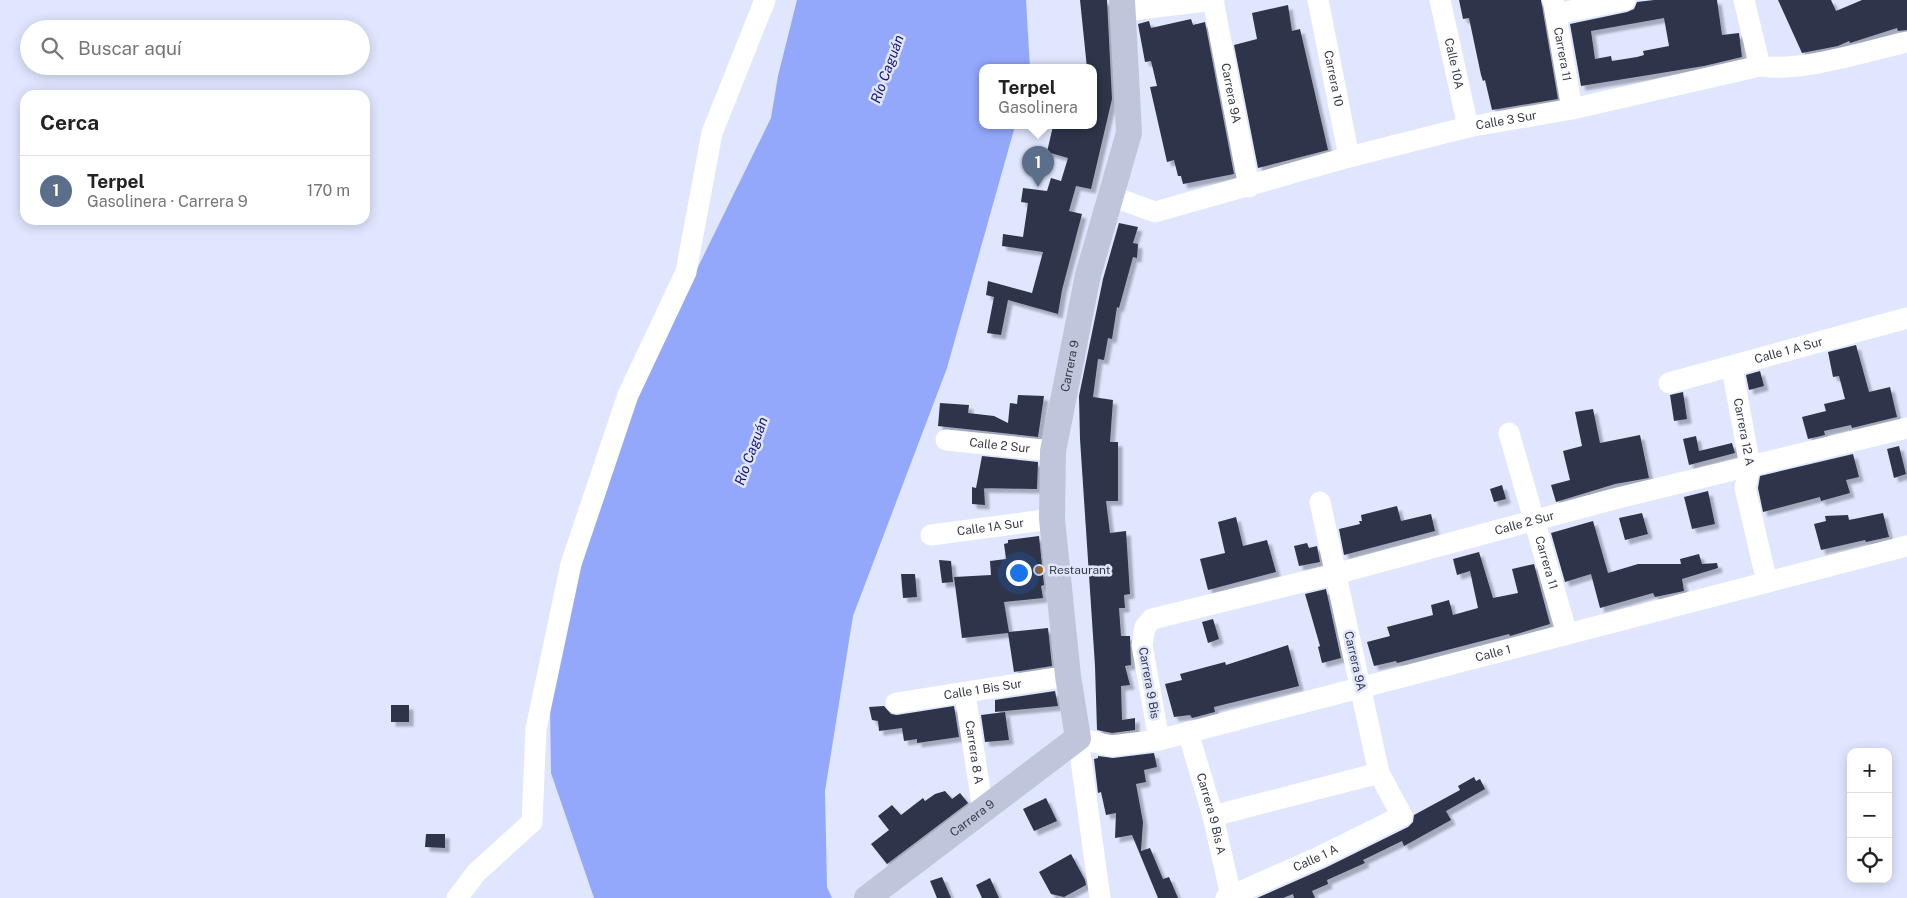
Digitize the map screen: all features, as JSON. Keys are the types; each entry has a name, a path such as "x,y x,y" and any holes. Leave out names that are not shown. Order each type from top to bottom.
{"main road":[{"name":"Carrera 9","path":"867,898 1078,738 1068,676 1052,520 1053,451 1088,276 1129,133 1125,4"}],"street":[{"path":"457,898 476,873 532,822 536,729 571,564 628,395 686,272 712,132 765,0"},
{"path":"1125,4 1214,0"},
{"name":"Carrera 9A","path":"1214,0 1249,187"},
{"name":"Carrera 10","path":"1318,0 1349,157"},
{"name":"Calle 10A","path":"1440,0 1468,127"},
{"path":"1554,7 1625,0"},
{"path":"1744,0 1760,66"},
{"name":"Carrera 11","path":"1554,7 1572,109"},
{"name":"Calle 3 Sur","path":"1111,196 1155,212 1249,187 1349,157 1468,127 1572,109 1760,66 1773,68 1824,61 1907,42"},
{"name":"Calle 1 A Sur","path":"1669,383 1732,368 1907,318"},
{"name":"Carrera 12 A","path":"1732,368 1750,466 1745,488 1767,582"},
{"name":"Calle 2 Sur","path":"1145,627 1152,619 1335,574 1618,498 1907,428"},
{"name":"Carrera 11","path":"1509,433 1567,634"},
{"name":"Calle 2 Sur","path":"946,440 1053,451"},
{"name":"Carrera 9A","path":"1320,502 1379,773 1402,816"},
{"name":"Calle 1A Sur","path":"931,535 1052,520"},
{"name":"Calle 1","path":"1078,738 1111,746 1160,740 1907,546"},
{"name":"Carrera 9 Bis","path":"1145,627 1142,645 1160,740"},
{"name":"Calle 1 Bis Sur","path":"896,703 965,694 1068,676"},
{"name":"Carrera 8 A","path":"965,694 983,810"},
{"name":"Carrera 9 Bis A","path":"1188,732 1212,816 1228,897"},
{"name":"Carrera 9","path":"1078,738 1100,898"},
{"path":"1212,816 1379,773"},
{"name":"Calle 1 A","path":"1228,897 1402,816"}],"water":[{"name":"Río Caguán","path":"797,0 1026,0 1030,64 979,64 979,129 1014,129 947,368 853,616 825,791 827,887 832,898 594,898 551,773 550,704 576,571 648,369 771,118 778,76"}],"building":[{"path":"1080,0 1107,0 1112,99 1091,189 1076,186 1069,211 1082,214 1062,290 1058,314 1008,300 1001,335 987,333 994,297 986,295 988,281 1032,293 1043,252 1002,246 1003,234 1023,237 1028,203 1021,202 1023,188 1047,191 1051,178 1061,181 1068,158 1047,152 1052,129 1097,129 1097,64 1087,64"},
{"path":"1459,0 1541,0 1558,99 1492,110 1485,80 1483,81 1481,75 1469,18 1463,19"},
{"path":"1654,0 1717,0 1722,35 1739,33 1742,57 1704,66 1581,86 1570,24 1627,12 1634,9 1637,2","holes":["1664,18 1669,46 1643,51 1644,55 1637,57 1612,61 1611,56 1595,59 1591,31"]},
{"path":"1778,0 1831,0 1836,11 1862,0 1907,0 1907,30 1898,31 1897,28 1850,43 1849,41 1838,46 1802,53"},
{"path":"1288,5 1292,31 1300,29 1328,150 1258,168 1234,45 1257,39 1252,13"},
{"path":"1191,19 1193,25 1205,22 1234,174 1183,184 1181,176 1178,176 1174,160 1167,162 1150,87 1157,86 1151,61 1145,62 1138,24 1149,21 1151,28"},
{"path":"1119,223 1138,227 1133,243 1138,244 1137,258 1133,257 1119,308 1117,307 1112,339 1108,338 1104,360 1098,359 1093,397 1113,400 1110,442 1118,442 1118,501 1106,501 1110,533 1126,531 1130,594 1124,595 1125,608 1119,608 1121,636 1130,636 1131,665 1125,666 1130,685 1121,686 1122,720 1135,718 1135,730 1112,733 1097,730 1079,396 1103,279"},
{"path":"1856,345 1869,392 1890,387 1897,417 1852,428 1851,425 1824,431 1825,435 1808,439 1802,417 1826,411 1824,404 1845,399 1839,376 1833,377 1828,352"},
{"path":"1760,371 1764,386 1749,390 1746,375"},
{"path":"1683,392 1687,419 1674,421 1670,395"},
{"path":"1018,395 1044,396 1038,437 938,426 940,403 969,405 968,413 994,416 1008,423 1010,403 1017,404"},
{"path":"1593,409 1600,443 1640,435 1649,478 1615,484 1556,502 1551,485 1570,480 1563,451 1582,446 1575,412"},
{"path":"1696,436 1699,451 1732,443 1735,453 1689,465 1683,439"},
{"path":"1899,446 1906,474 1894,478 1887,449"},
{"path":"1853,454 1859,477 1846,480 1850,493 1821,501 1820,497 1763,512 1758,488 1760,476"},
{"path":"982,456 1038,462 1037,489 984,488 985,505 972,504 972,487 976,488"},
{"path":"1502,485 1506,499 1494,502 1490,489"},
{"path":"1708,491 1715,524 1692,529 1684,497"},
{"path":"1397,506 1401,521 1431,514 1435,531 1344,555 1339,529 1360,524 1359,521 1362,521 1361,515"},
{"path":"1642,513 1648,534 1625,540 1619,518"},
{"path":"1883,513 1889,537 1866,542 1865,540 1821,550 1814,524 1826,521 1825,516 1848,515 1849,520"},
{"path":"1236,517 1243,546 1267,540 1276,572 1208,590 1200,559 1225,553 1218,522"},
{"path":"1593,521 1608,573 1638,564 1681,564 1680,559 1699,554 1702,564 1717,563 1718,568 1682,579 1684,591 1655,597 1653,593 1600,608 1591,574 1565,582 1551,533"},
{"path":"1039,536 1044,585 1041,586 1043,598 1004,602 1009,632 1048,628 1052,666 1014,672 1008,633 962,638 954,577 991,575 990,561 1006,559 1004,544 1008,543 1008,540"},
{"path":"1307,543 1309,548 1317,546 1320,562 1299,566 1294,546"},
{"path":"1479,552 1493,598 1518,593 1512,569 1534,564 1550,624 1510,636 1509,634 1397,663 1396,661 1374,666 1367,642 1390,636 1387,627 1433,615 1431,605 1449,600 1453,615 1478,608 1470,571 1457,575 1453,559"},
{"path":"939,560 951,561 953,582 942,583"},
{"path":"901,574 915,574 917,597 903,598"},
{"path":"1326,589 1341,658 1322,663 1318,647 1320,646 1305,594"},
{"path":"1213,619 1219,639 1208,643 1202,622"},
{"path":"1288,645 1299,686 1214,707 1215,712 1192,718 1190,715 1174,717 1165,684 1182,680 1180,674 1225,662 1226,665"},
{"path":"1055,691 1058,706 995,712 995,700"},
{"path":"391,705 409,705 409,722 391,722"},
{"path":"884,706 891,714 897,715 954,706 959,737 917,743 917,739 904,741 902,728 879,731 878,721 872,720 869,707"},
{"path":"1005,712 1009,740 985,742 981,715"},
{"path":"1154,753 1157,767 1144,770 1146,782 1136,784 1143,822 1141,851 1150,848 1163,879 1169,877 1178,898 1158,898 1132,835 1115,838 1116,813 1106,815 1101,792 1098,793 1094,759 1098,758 1098,756 1113,758"},
{"path":"1474,777 1476,781 1480,779 1485,789 1446,811 1451,820 1404,846 1402,841 1363,860 1365,863 1327,880 1328,884 1312,891 1315,898 1294,898 1293,894 1283,898 1257,898 1325,868 1408,827 1413,822 1414,815 1460,790 1458,786"},
{"path":"945,791 952,799 960,793 968,803 887,864 871,844 889,830 878,816 892,805 901,815 923,798 925,801 935,794"},
{"path":"1046,798 1057,821 1034,831 1023,809"},
{"path":"426,834 445,834 445,848 425,847"},
{"path":"1071,854 1086,885 1064,897 1051,894 1039,872"},
{"path":"942,877 951,898 937,898 930,881"},
{"path":"990,878 999,898 982,898 976,885"}],"place":[{"name":"Terpel","path":"1038,187"},
{"name":"Restaurant","path":"1039,570"}]}
